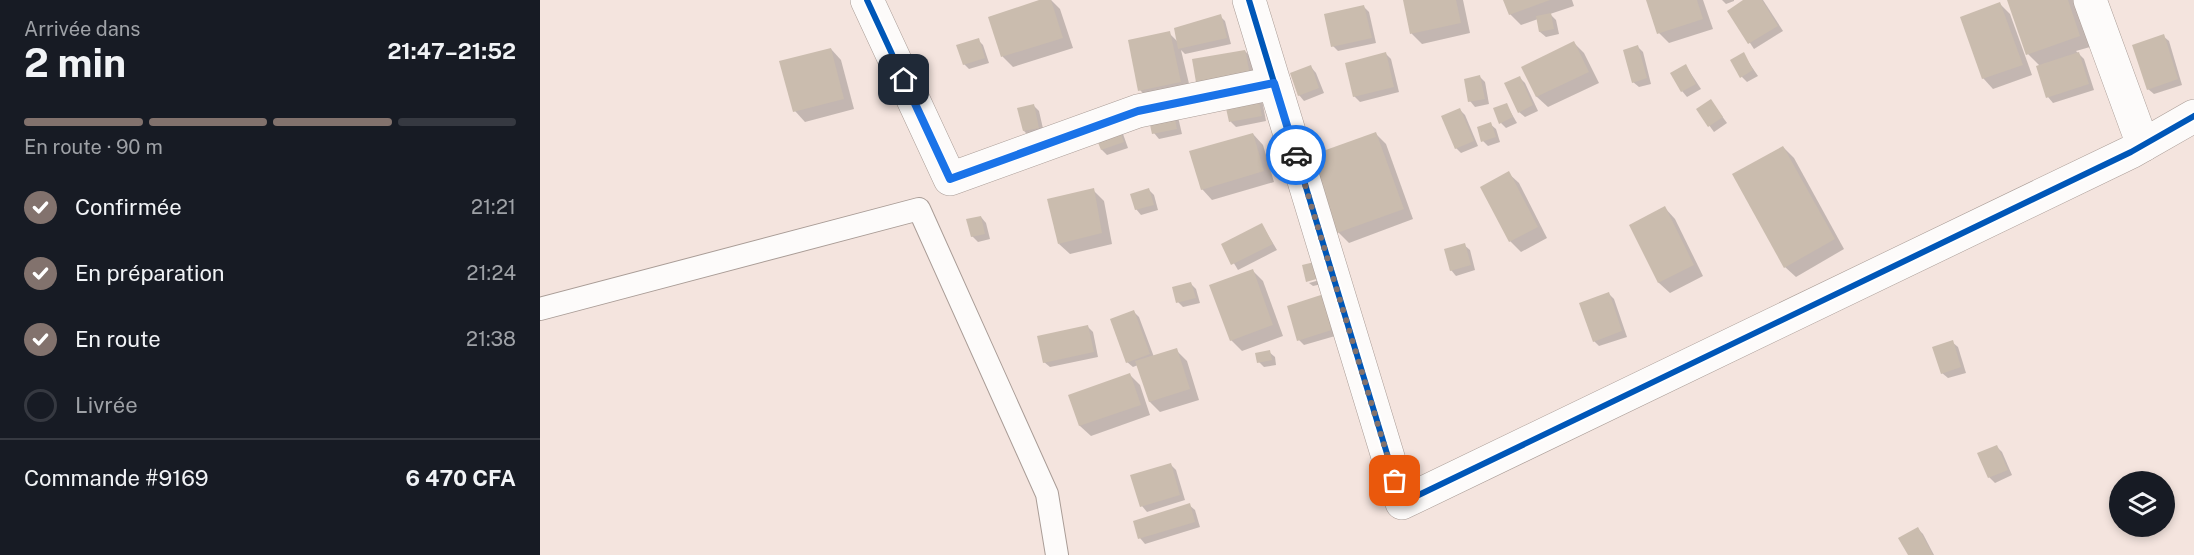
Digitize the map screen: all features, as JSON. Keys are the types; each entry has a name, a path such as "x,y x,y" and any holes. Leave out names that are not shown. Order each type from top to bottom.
{"street":[{"path":"867,0 950,179 1138,111 1274,83"},
{"path":"1249,0 1402,503 2143,145 2194,116"},
{"path":"2090,0 2143,145"}],"lane":[{"path":"540,309 919,209 1047,494 1058,555"}],"building":[{"path":"1039,0 1051,0 1063,38 1001,57 988,17"},
{"path":"1403,0 1456,0 1461,23 1410,34"},
{"path":"1503,0 1550,0 1509,15"},
{"path":"1646,0 1697,0 1703,19 1657,34"},
{"path":"1743,0 1762,0 1778,26 1748,44 1727,11"},
{"path":"2007,0 2068,0 2080,36 2026,55"},
{"path":"2000,2 2023,65 1982,79 1960,17"},
{"path":"1364,5 1372,38 1331,47 1324,14"},
{"path":"1551,13 1554,29 1539,32 1536,16"},
{"path":"1221,14 1227,38 1178,49 1174,28"},
{"path":"1170,31 1181,82 1138,91 1128,40"},
{"path":"2164,34 2178,79 2147,90 2132,45"},
{"path":"979,38 985,58 963,65 956,45"},
{"path":"1574,41 1589,72 1536,97 1521,67"},
{"path":"1638,45 1647,78 1632,83 1623,50"},
{"path":"831,48 844,99 793,112 779,61"},
{"path":"1245,50 1252,84 1198,94 1192,59"},
{"path":"1386,52 1394,87 1353,97 1345,63"},
{"path":"1744,52 1753,70 1740,78 1730,60"},
{"path":"2079,52 2089,84 2046,98 2036,66"},
{"path":"1686,64 1696,84 1681,92 1670,73"},
{"path":"1311,65 1319,88 1298,96 1290,73"},
{"path":"1480,75 1485,99 1468,102 1464,79"},
{"path":"1520,76 1533,105 1518,113 1504,83"},
{"path":"1257,92 1262,116 1229,122 1224,99"},
{"path":"1711,99 1723,117 1708,127 1696,109"},
{"path":"1507,103 1513,117 1499,124 1493,108"},
{"path":"1034,104 1039,128 1023,131 1017,108"},
{"path":"1460,108 1474,141 1455,149 1441,116"},
{"path":"1173,110 1177,129 1152,134 1148,116"},
{"path":"1491,122 1496,137 1481,142 1477,127"},
{"path":"1118,127 1124,142 1101,150 1095,135"},
{"path":"1376,132 1404,209 1337,233 1309,156"},
{"path":"1253,133 1264,171 1201,190 1189,151"},
{"path":"1783,146 1835,239 1784,268 1732,174"},
{"path":"1509,171 1538,227 1509,242 1480,187"},
{"path":"1094,188 1102,233 1058,244 1047,199"},
{"path":"1149,188 1154,205 1135,210 1130,194"},
{"path":"1665,206 1694,265 1658,283 1629,225"},
{"path":"981,216 985,234 971,237 966,219"},
{"path":"1262,223 1273,244 1231,265 1221,244"},
{"path":"1465,243 1471,265 1450,271 1444,249"},
{"path":"1323,260 1327,276 1306,282 1302,265"},
{"path":"1253,269 1273,325 1230,341 1209,285"},
{"path":"1191,282 1196,298 1176,303 1172,287"},
{"path":"1609,292 1622,331 1593,342 1579,303"},
{"path":"1327,293 1338,328 1297,341 1287,306"},
{"path":"1134,310 1150,354 1126,363 1110,319"},
{"path":"1088,325 1094,352 1043,363 1037,336"},
{"path":"1953,340 1961,367 1941,374 1932,347"},
{"path":"1177,348 1190,389 1149,402 1135,361"},
{"path":"1270,350 1272,360 1257,363 1255,353"},
{"path":"1130,373 1141,405 1079,426 1068,395"},
{"path":"1997,445 2008,470 1988,478 1977,453"},
{"path":"1171,463 1180,495 1140,507 1130,475"},
{"path":"1190,503 1195,522 1138,539 1133,521"},
{"path":"1918,527 1933,555 1908,555 1898,538"}],"cycle path":[{"path":"867,0 950,179 1138,111 1274,83"},
{"path":"1249,0 1402,503 2131,152 2194,116"}],"way so far":[{"path":"1296,155 1395,481"}],"route":[{"path":"904,80 950,179 1138,111 1274,83 1296,155"}]}
